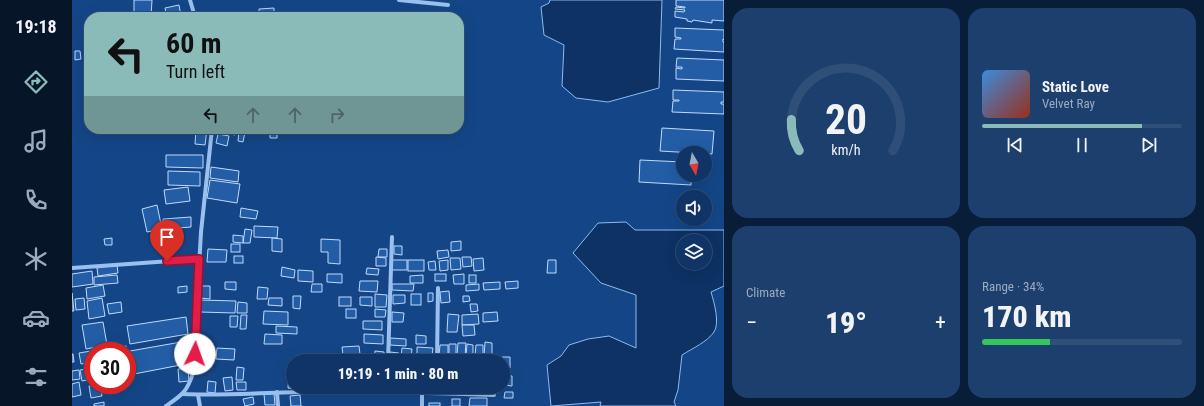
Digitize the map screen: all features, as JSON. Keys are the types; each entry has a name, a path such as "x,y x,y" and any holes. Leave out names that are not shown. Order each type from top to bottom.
{"street":[{"path":"190,0 194,12"},
{"path":"399,0 448,5"},
{"path":"166,406 183,394 189,386 193,374 201,224 211,134"},
{"path":"388,354 392,237"},
{"path":"72,268 199,259"},
{"path":"437,354 438,288"},
{"path":"277,392 278,406"},
{"path":"183,394 198,395 286,392"},
{"path":"422,394 422,406"},
{"path":"466,394 494,395"},
{"path":"198,395 200,406"}],"water":[{"path":"550,0 662,0 659,88 608,102 576,98 562,86 564,45 544,35 541,7 549,3"},
{"path":"626,222 635,230 724,230 724,286 711,292 716,312 716,328 708,339 682,355 678,390 674,402 676,406 600,406 601,402 551,406 547,365 561,356 569,345 588,339 609,336 636,348 636,295 601,283 573,253 598,223"}],"building":[{"path":"134,0 152,0 151,12 134,12"},
{"path":"676,0 724,0 724,21 712,20 712,23 693,20 692,22 687,21 687,19 675,17 675,11 684,12 685,10 675,9 676,7 685,8 676,6"},
{"path":"179,5 180,12 166,12 165,8"},
{"path":"274,8 274,12 259,12 259,9"},
{"path":"675,28 724,30 724,52 674,49 675,39 681,39 675,37"},
{"path":"75,51 80,51 81,59 75,60"},
{"path":"677,58 724,60 724,81 676,79 676,68 682,69 682,67 676,67"},
{"path":"673,90 724,92 724,102 721,102 721,104 724,104 724,114 672,112 673,101 679,101 673,100"},
{"path":"662,128 714,131 712,154 712,146 676,146 676,152 660,151"},
{"path":"196,134 206,134 205,145 195,144"},
{"path":"218,134 229,136 227,146 216,143"},
{"path":"239,134 245,134 243,142 238,141"},
{"path":"270,134 277,134 277,138 270,138"},
{"path":"166,155 203,155 203,168 166,167"},
{"path":"640,160 676,162 676,182 691,182 691,185 639,182"},
{"path":"211,167 239,171 238,182 210,178"},
{"path":"168,171 200,172 200,186 168,185"},
{"path":"210,180 240,184 237,203 207,198"},
{"path":"188,187 190,201 166,204 164,190"},
{"path":"157,205 162,229 147,232 142,209"},
{"path":"241,208 258,211 256,219 240,217"},
{"path":"191,217 191,227 164,229 163,219"},
{"path":"254,226 278,227 277,238 254,237"},
{"path":"245,229 252,230 250,243 243,243"},
{"path":"233,235 243,236 243,243 233,242"},
{"path":"112,238 112,245 105,245 104,239"},
{"path":"272,238 282,239 282,252 272,251"},
{"path":"321,239 340,240 340,264 328,263 328,252 321,252"},
{"path":"461,241 461,250 451,251 451,242"},
{"path":"231,244 240,244 240,252 231,252"},
{"path":"394,246 402,246 402,255 394,254"},
{"path":"208,249 227,250 226,262 207,262"},
{"path":"379,249 387,249 387,257 378,257"},
{"path":"448,250 449,257 438,259 437,251"},
{"path":"234,256 243,256 243,263 234,263"},
{"path":"376,257 386,258 386,266 376,266"},
{"path":"462,257 471,257 472,266 463,267"},
{"path":"450,258 460,258 461,269 451,270"},
{"path":"483,258 484,270 474,271 473,259"},
{"path":"392,260 407,260 407,270 392,270"},
{"path":"408,260 424,260 424,271 408,271"},
{"path":"448,260 448,270 440,271 439,261"},
{"path":"548,260 556,260 556,273 547,273"},
{"path":"435,261 436,270 429,270 428,262"},
{"path":"117,265 118,273 98,276 97,268"},
{"path":"282,267 295,270 294,278 281,276"},
{"path":"367,268 379,269 378,275 366,274"},
{"path":"298,270 313,271 313,282 298,281"},
{"path":"92,271 93,284 72,287 72,274"},
{"path":"327,274 342,274 342,283 327,282"},
{"path":"435,274 446,274 446,281 435,281"},
{"path":"464,274 464,284 454,284 453,275"},
{"path":"117,275 118,283 94,285 94,277"},
{"path":"423,275 423,283 410,283 410,276"},
{"path":"469,275 476,275 476,283 469,283"},
{"path":"360,281 378,281 377,292 359,291"},
{"path":"518,281 518,288 506,289 505,282"},
{"path":"225,282 236,282 236,290 225,289"},
{"path":"500,282 500,289 484,290 483,283"},
{"path":"312,284 322,284 322,292 311,292"},
{"path":"392,284 414,284 413,291 392,290"},
{"path":"479,284 479,290 466,291 466,285"},
{"path":"103,285 105,296 87,299 86,288"},
{"path":"187,286 187,292 178,293 178,287"},
{"path":"200,286 210,286 210,299 200,298"},
{"path":"258,287 268,288 267,299 257,299"},
{"path":"449,291 450,302 441,303 440,292"},
{"path":"72,293 74,311 72,311"},
{"path":"428,293 433,293 433,301 428,302"},
{"path":"375,294 387,295 386,307 375,307"},
{"path":"411,294 421,294 421,305 411,305"},
{"path":"393,295 405,295 405,303 393,304"},
{"path":"293,296 301,296 300,309 293,308"},
{"path":"463,296 469,296 470,301 463,302"},
{"path":"339,297 351,297 351,306 339,306"},
{"path":"360,297 372,297 372,306 360,305"},
{"path":"84,298 85,309 76,310 75,299"},
{"path":"102,298 105,316 89,319 87,301"},
{"path":"269,298 282,298 282,306 268,305"},
{"path":"200,300 236,301 235,313 200,312"},
{"path":"121,302 122,312 109,314 107,304"},
{"path":"238,302 247,303 247,313 237,313"},
{"path":"470,304 477,304 478,311 471,312"},
{"path":"346,309 356,309 356,318 346,318"},
{"path":"375,309 386,310 385,317 375,317"},
{"path":"264,311 288,312 288,325 263,324"},
{"path":"392,312 404,313 403,322 392,322"},
{"path":"497,312 498,321 483,322 483,313"},
{"path":"448,314 459,315 457,332 447,332"},
{"path":"478,314 479,324 462,325 462,315"},
{"path":"241,315 247,315 246,329 240,329"},
{"path":"230,316 238,316 237,327 230,327"},
{"path":"186,317 188,334 136,343 130,342 127,326"},
{"path":"363,321 382,321 382,330 363,329"},
{"path":"103,322 106,342 85,342 82,325"},
{"path":"462,325 474,325 475,335 463,336"},
{"path":"276,326 297,327 297,334 276,333"},
{"path":"265,334 282,335 282,344 264,344"},
{"path":"364,334 383,335 383,344 364,343"},
{"path":"416,335 426,336 426,344 416,344"},
{"path":"390,338 406,339 406,346 390,345"},
{"path":"187,341 191,363 136,374 136,350"},
{"path":"485,342 492,343 492,354 484,354"},
{"path":"458,343 466,343 465,354 457,354"},
{"path":"449,344 456,344 456,354 449,354"},
{"path":"467,344 473,345 473,354 466,354"},
{"path":"440,345 448,345 448,354 439,354"},
{"path":"476,345 483,345 483,354 475,354"},
{"path":"359,346 360,354 343,354 342,347"},
{"path":"417,347 433,348 432,354 417,354"},
{"path":"217,348 235,349 234,360 216,359"},
{"path":"402,348 412,349 412,354 401,354"},
{"path":"375,351 384,352 384,354 375,354"},
{"path":"84,352 84,364 81,364 79,353"},
{"path":"390,352 399,353 399,354 390,354"},
{"path":"73,354 74,362 72,362"},
{"path":"237,367 244,368 243,380 236,380"},
{"path":"84,369 84,381 82,381 80,370"},
{"path":"178,369 188,369 189,381 179,382"},
{"path":"79,370 80,379 72,380 72,371"},
{"path":"510,376 512,376 512,386 510,386"},
{"path":"232,377 233,390 225,391 223,378"},
{"path":"208,381 216,382 215,393 207,392"},
{"path":"79,382 81,395 72,397 72,384"},
{"path":"236,382 246,382 246,390 237,390"},
{"path":"510,392 513,392 513,398 504,398 505,394 510,394"},
{"path":"274,393 275,405 265,405 264,394"},
{"path":"90,394 102,394 102,396 91,398"},
{"path":"300,395 301,406 291,406 290,396"},
{"path":"253,397 254,404 245,406 243,399"},
{"path":"470,398 487,398 487,406 469,406"},
{"path":"452,399 460,399 460,406 452,406"},
{"path":"104,402 104,406 94,406 94,404"},
{"path":"429,403 440,403 440,406 429,406"}],"route":[{"path":"167,261 199,259 195,354"}]}
